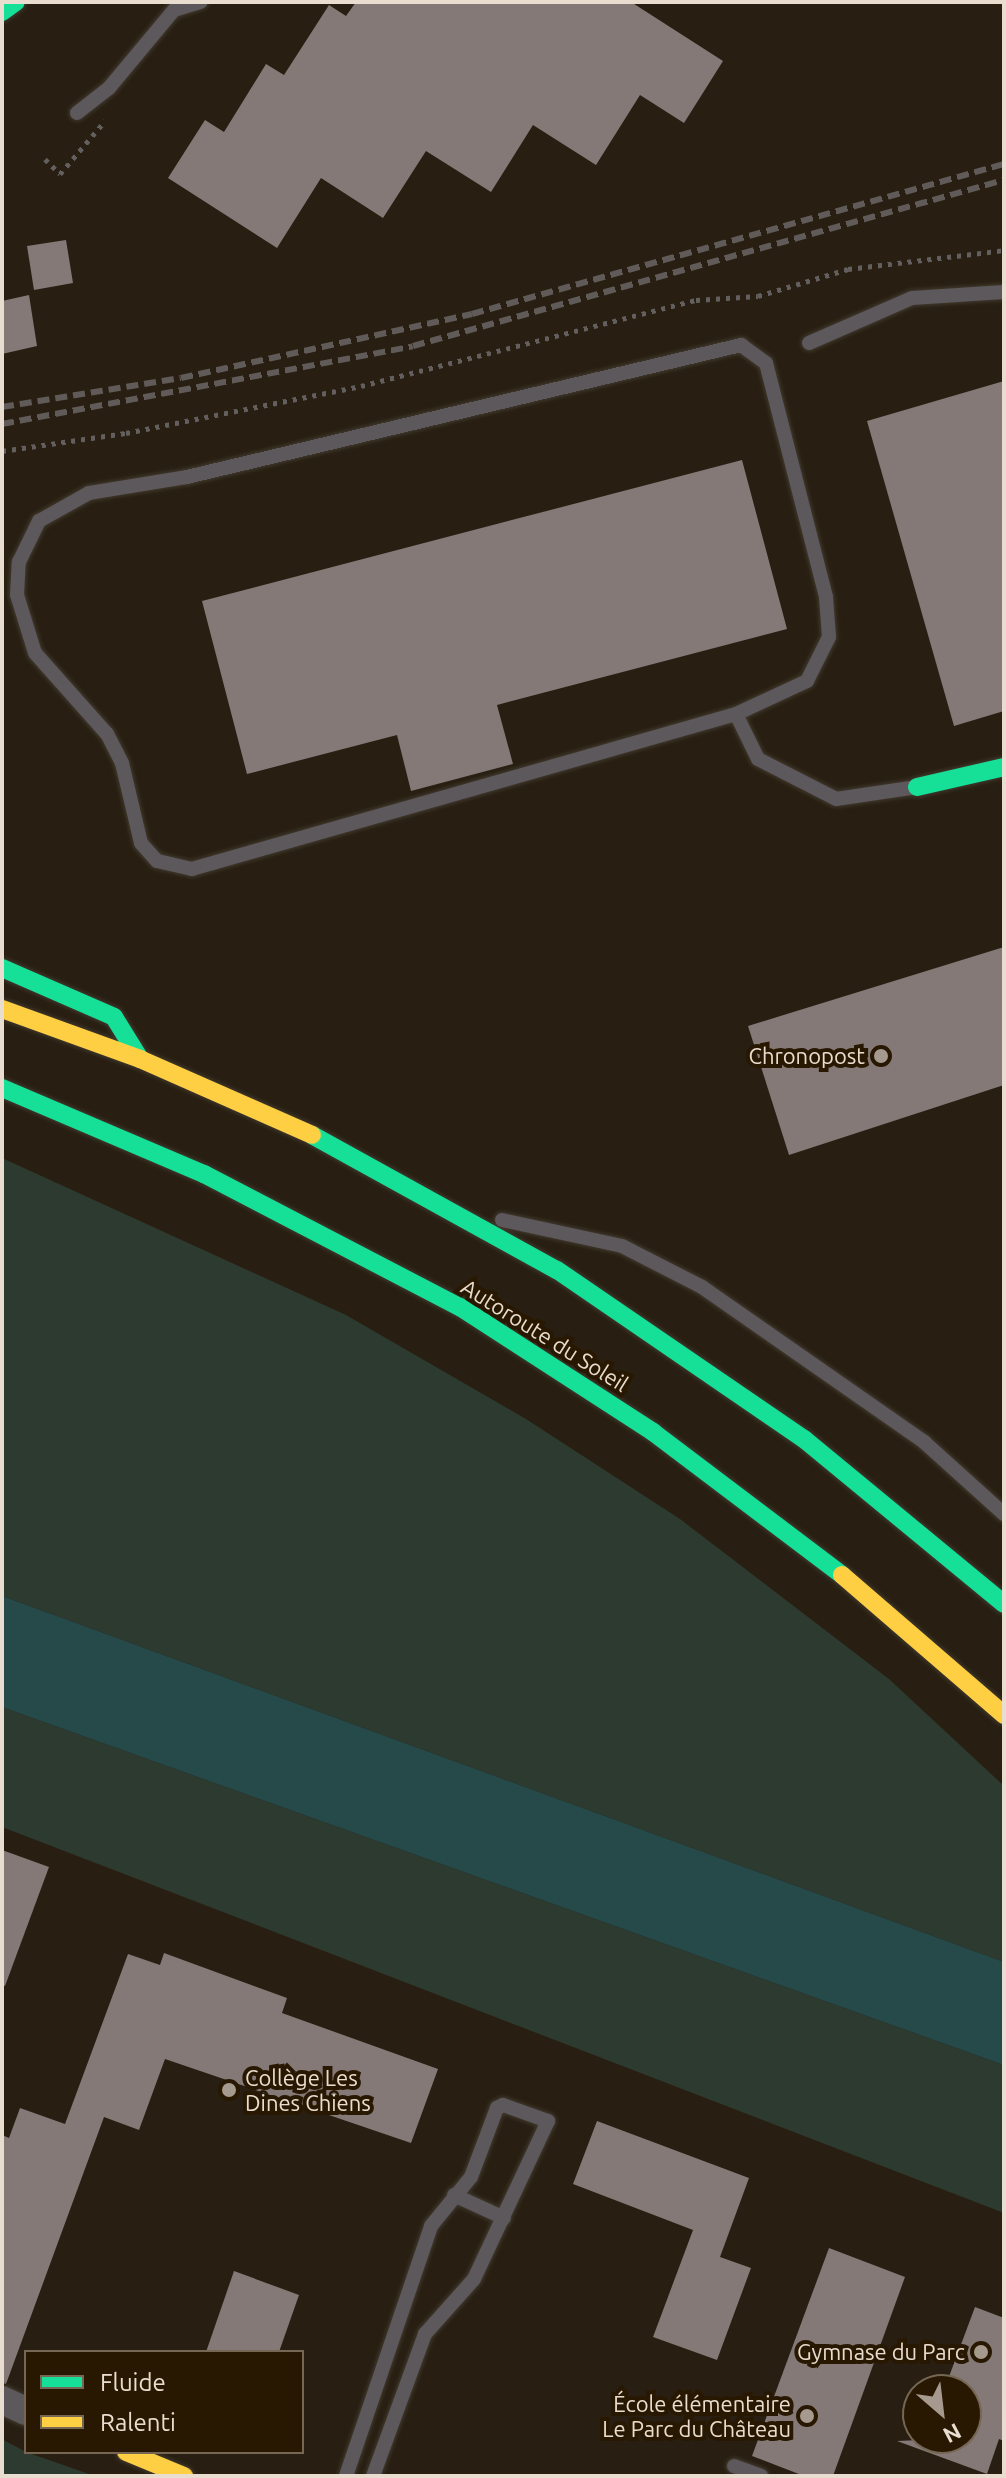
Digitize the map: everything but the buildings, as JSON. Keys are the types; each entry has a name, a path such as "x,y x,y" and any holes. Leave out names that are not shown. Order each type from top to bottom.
{"main road":[{"path":"2,12 16,2"},
{"path":"917,787 1004,767"},
{"path":"2,968 114,1017 140,1059"},
{"path":"2,1009 140,1059 330,1143 557,1270 732,1387 876,1496 1004,1604"},
{"name":"Autoroute du Soleil","path":"2,1088 204,1174 460,1307 653,1432 757,1507 896,1618 1004,1715"},
{"path":"131,2454 184,2476"}],"street":[{"path":"2,2400 24,2410"}],"lane":[{"path":"77,113 109,88 174,10 201,2"},
{"path":"809,343 912,298 1004,292"},
{"path":"741,345 766,363 826,597 829,637 807,681 736,714 192,869 157,861 141,843 122,763 107,734 35,653 17,595 19,562 39,521 89,493 187,477 741,345"},
{"path":"736,714 758,759 836,799 917,787"},
{"path":"452,1209 622,1246 689,1280 924,1442 1004,1514"},
{"path":"346,2476 431,2226 471,2177 497,2108 503,2105 548,2121 474,2279 425,2334 373,2476"},
{"path":"454,2195 504,2218"},
{"path":"734,2466 761,2476"}],"path":[{"path":"2,451 126,433 361,386 696,300 758,296 848,269 1004,250"}],"green space":[{"path":"2,1158 346,1315 526,1419 680,1519 889,1679 1004,1786 1004,1962 2,1596"},
{"path":"2,1707 1004,2065 1004,2213 2,1827"},
{"path":"2,2439 24,2451 24,2454 89,2474 2,2476"}],"water":[{"path":"2,1596 1004,1962 1004,2065 2,1707"}],"railway":[{"path":"2,407 181,378 472,314 1004,164"},
{"path":"2,424 413,346 1004,180"}],"traffic: fast":[{"path":"2,12 16,2"},
{"path":"917,787 1004,767"},
{"path":"2,968 114,1017 140,1059"},
{"path":"2,1088 204,1174 460,1307 653,1432 842,1575"},
{"path":"312,1135 557,1270 804,1439 1004,1604"}],"traffic: slow":[{"path":"2,1009 140,1059 312,1135"},
{"path":"842,1575 1004,1715"},
{"path":"131,2454 184,2476"}],"place":[{"name":"Chronopost","path":"881,1056"},
{"name":"Collège Les Dines Chiens","path":"229,2090"},
{"name":"Gymnase du Parc","path":"981,2352"},
{"name":"École élémentaire Le Parc du Château","path":"807,2416"}]}
